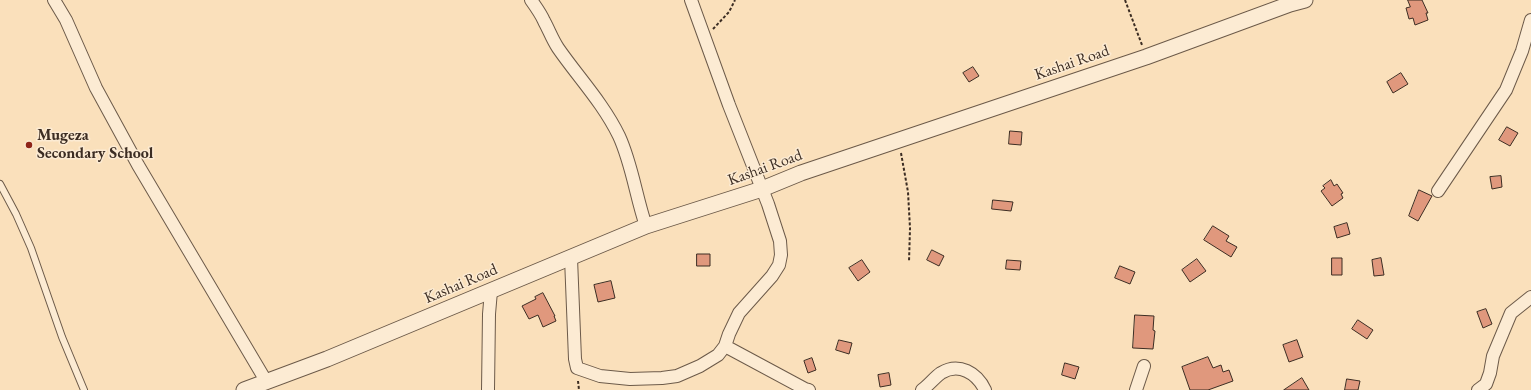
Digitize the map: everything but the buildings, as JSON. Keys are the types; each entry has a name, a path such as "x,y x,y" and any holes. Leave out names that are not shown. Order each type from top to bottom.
{"street":[{"path":"54,0 66,20 96,88 138,165 266,381"},
{"path":"532,0 544,19 557,46 584,80 603,108 618,135 628,162 646,226"},
{"path":"571,258 575,359 577,368 600,376 630,379 677,376 700,366 718,355 725,346 738,313 772,276 779,265 781,255 780,241 691,0"},
{"name":"Kashai Road","path":"244,390 327,359 646,226 762,189 801,173 1146,57 1290,4 1305,0"},
{"path":"1438,191 1506,90 1522,52 1531,20"},
{"path":"488,390 489,314 491,291"},
{"path":"1478,390 1486,384 1490,373 1493,356 1511,313 1531,296"},
{"path":"725,346 809,390"},
{"path":"1136,390 1144,366"},
{"path":"922,390 943,372 958,368 967,370 974,374 982,383 985,390"}],"lane":[{"path":"0,184 16,214 31,248 62,337 84,390"}],"path":[{"path":"706,44 710,32 729,12 735,0"},
{"path":"1125,0 1146,57"},
{"path":"898,141 908,192 910,228 909,262"}],"place":[{"name":"Mugeza Secondary School","path":"29,145"}]}
